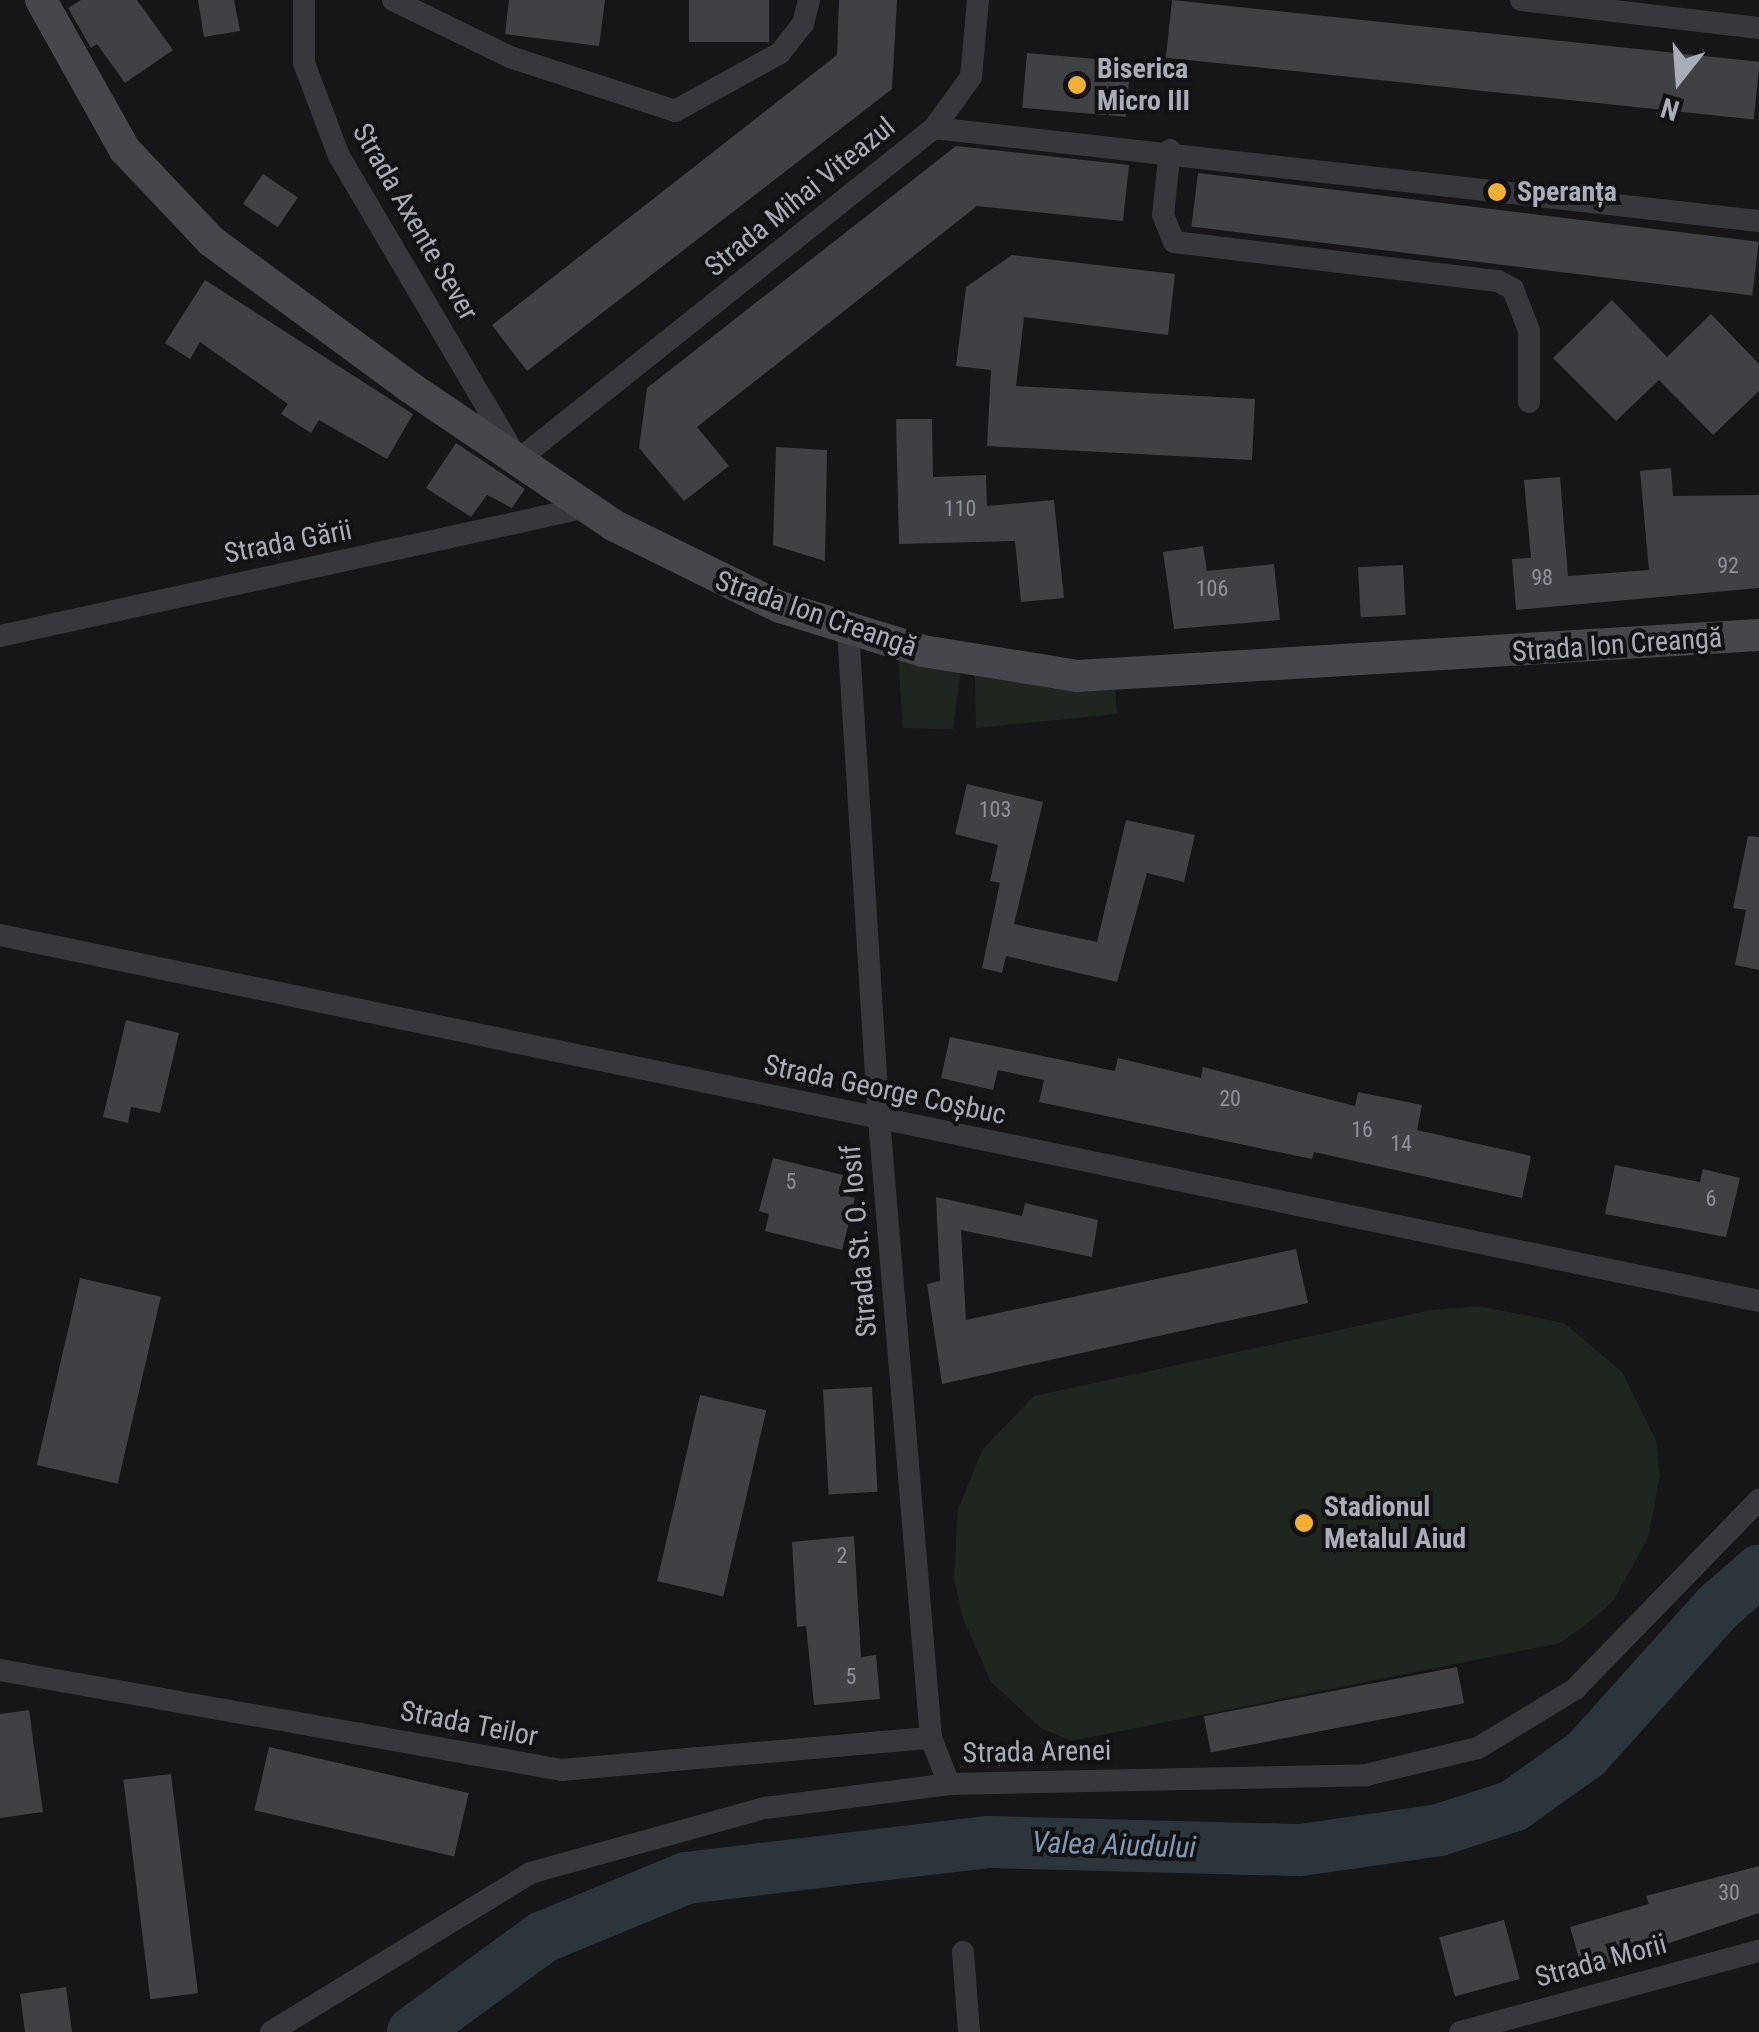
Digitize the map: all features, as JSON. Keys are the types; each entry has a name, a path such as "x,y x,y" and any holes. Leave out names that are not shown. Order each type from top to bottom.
{"main road":[{"name":"Strada Ion Creangă","path":"41,0 94,103 165,198 276,292 587,508 702,574 848,630 1002,667 1124,677 1759,635"}],"street":[{"name":"Strada Axente Sever","path":"304,0 304,63 339,156 518,460"},
{"path":"393,0 510,57 675,111 780,53 803,24 808,0"},
{"path":"934,128 972,77 978,0"},
{"path":"1521,0 1759,28"},
{"name":"Strada Mihai Viteazul","path":"518,460 934,128 1170,150 1759,221"},
{"path":"1170,150 1163,215 1174,242 1498,280 1513,288 1528,330 1529,402"},
{"name":"Strada Gării","path":"0,636 587,508"},
{"name":"Strada St. O. Iosif","path":"848,630 878,1119 931,1738 948,1784"},
{"name":"Strada George Coșbuc","path":"0,935 1759,1301"},
{"name":"Strada Arenei","path":"271,2032 530,1873 765,1808 948,1784 1366,1775 1478,1748 1576,1689 1759,1500"},
{"name":"Strada Teilor","path":"0,1670 562,1770 931,1738"},
{"name":"Strada Morii","path":"1460,2032 1759,1951"},
{"path":"963,1952 968,2032"}],"shaded area":[{"path":"898,655 961,667 953,729 903,728"},
{"path":"975,671 1115,690 1117,714 976,728"},
{"name":"Stadionul Metalul Aiud","path":"1478,1306 1564,1323 1622,1372 1656,1441 1660,1475 1648,1538 1613,1601 1588,1623 1560,1643 1071,1741 1041,1728 991,1682 962,1616 954,1578 958,1509 983,1449 1034,1396 1432,1310"}],"building":[{"path":"81,0 137,0 173,50 125,83 97,44 91,48 68,8"},
{"path":"198,0 234,0 240,31 204,37"},
{"path":"509,0 605,0 599,46 505,34"},
{"path":"689,0 769,0 769,42 689,42"},
{"path":"839,0 897,0 892,89 527,371 492,325 837,55"},
{"path":"1172,0 1759,62 1754,119 1166,58"},
{"name":"Biserica Micro III","path":"1027,53 1131,62 1126,117 1022,108"},
{"path":"956,146 1129,165 1123,221 977,206 697,427 729,466 684,501 639,448 647,388"},
{"path":"1198,173 1759,242 1752,295 1191,227"},
{"path":"263,174 298,197 278,227 243,204"},
{"path":"1012,255 1175,274 1168,335 1024,317 1016,386 1255,399 1252,460 987,446 991,370 956,366 966,287"},
{"path":"205,280 413,414 387,459 319,420 311,433 281,414 288,404 200,342 190,359 165,343"},
{"path":"1612,300 1667,357 1711,314 1759,364 1759,391 1713,435 1659,380 1616,421 1553,358"},
{"path":"896,419 932,419 933,477 986,475 987,506 1054,500 1064,598 1021,602 1015,541 899,544"},
{"path":"456,443 525,489 512,508 487,495 471,517 426,488"},
{"path":"776,447 827,450 825,561 773,545"},
{"path":"1671,468 1673,496 1759,495 1759,588 1516,610 1512,559 1531,558 1524,480 1560,477 1568,576 1649,570 1640,471"},
{"path":"1203,546 1207,571 1274,564 1280,620 1174,629 1163,552"},
{"path":"1403,565 1406,615 1361,617 1358,567"},
{"path":"967,784 1043,802 1014,924 1097,942 1126,820 1195,835 1184,882 1147,873 1117,982 1006,956 1002,973 982,968 1000,883 990,881 998,845 955,834"},
{"path":"1748,836 1759,837 1759,970 1735,965 1746,910 1733,908"},
{"path":"126,1020 179,1033 160,1113 131,1107 128,1123 103,1117"},
{"path":"950,1037 1115,1071 1118,1058 1201,1078 1203,1067 1355,1106 1358,1092 1422,1105 1417,1130 1531,1156 1522,1198 1314,1152 1312,1159 1039,1102 1044,1080 998,1070 993,1090 941,1078"},
{"path":"773,1158 843,1175 838,1194 855,1198 842,1250 765,1231 769,1214 759,1211"},
{"path":"1615,1165 1700,1182 1703,1169 1740,1178 1726,1237 1605,1214"},
{"path":"936,1197 1022,1216 1025,1203 1098,1220 1092,1257 961,1230 966,1320 1296,1249 1308,1303 942,1384 927,1284 940,1281"},
{"path":"80,1278 161,1297 118,1484 37,1465"},
{"path":"872,1387 877,1492 829,1494 823,1390"},
{"path":"700,1395 766,1410 723,1596 657,1581"},
{"path":"854,1536 861,1657 876,1655 880,1699 814,1705 806,1626 797,1627 792,1542"},
{"path":"1457,1667 1464,1703 1211,1753 1204,1716"},
{"path":"29,1710 43,1812 0,1818 0,1714"},
{"path":"269,1747 469,1793 454,1856 254,1810"},
{"path":"171,1774 198,1993 150,1999 123,1780"},
{"path":"1759,1866 1759,1913 1583,1972 1570,1927 1649,1904 1646,1896"},
{"path":"1504,1920 1520,1979 1455,1996 1439,1937"},
{"path":"66,1987 72,2032 25,2032 20,1994"}],"waterway":[{"name":"Valea Aiudului","path":"413,2032 543,1937 686,1878 989,1842 1301,1850 1439,1830 1513,1806 1586,1754 1718,1607 1759,1571"}],"place":[{"name":"Biserica Micro III","path":"1077,85"},
{"name":"Speranța","path":"1497,192"},
{"name":"Stadionul Metalul Aiud","path":"1304,1523"}]}
